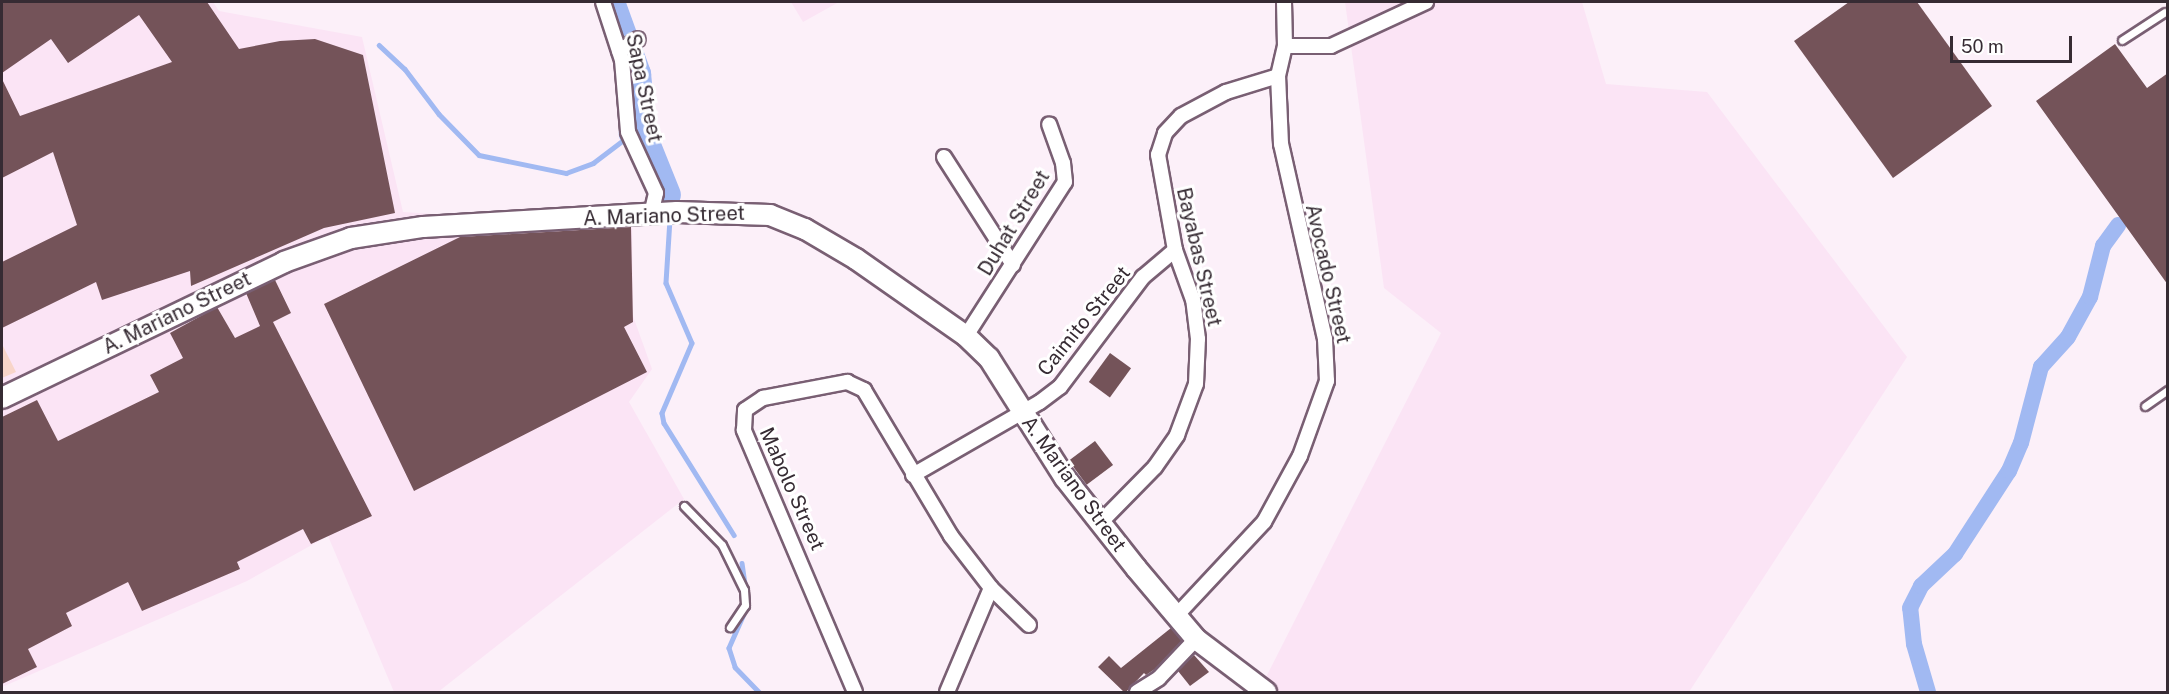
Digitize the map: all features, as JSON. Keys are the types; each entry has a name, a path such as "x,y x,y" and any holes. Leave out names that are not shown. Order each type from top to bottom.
{"street":[{"name":"Avocado Street","path":"1176,615 1264,522 1300,456 1327,381 1325,339 1281,144 1278,76 1285,46 1284,2"},
{"path":"1285,46 1331,46 1426,2"},
{"name":"Sapa Street","path":"607,3 627,46 628,132 656,193 662,214"},
{"name":"Bayabas Street","path":"1100,523 1155,467 1177,435 1196,384 1198,339 1193,300 1175,250 1158,155 1165,133 1181,116 1226,92 1278,76"},
{"name":"Duhat Street","path":"966,336 1065,182 1063,163 1049,124"},
{"path":"944,157 1012,265"},
{"name":"A. Mariano Street","path":"2,398 284,262 351,238 423,227 746,211 770,215 805,229 856,259 966,336 989,358 1020,413 1100,523 1196,639 1263,692"},
{"name":"Caimito Street","path":"913,475 1060,387 1143,277 1175,250"},
{"name":"Mabolo Street","path":"855,693 742,419 745,410 764,398 837,382 856,385 870,399 913,475"},
{"path":"913,475 951,536 991,588 1029,625"},
{"path":"947,693 991,588"},
{"path":"1137,693 1159,678 1196,639"}],"lane":[{"path":"2122,40 2165,12"},
{"path":"2145,406 2168,390"},
{"path":"684,506 722,545 744,590 745,605 730,627"}],"shaded area":[{"path":"2,2 213,2 219,11 362,37 403,212 535,221 632,218 633,316 652,369 629,402 684,499 438,692 394,692 328,536 247,581 2,687 2,378 15,372 2,344"},
{"path":"791,2 839,2 803,22"},
{"path":"1345,2 1582,2 1606,84 1707,92 1907,357 1689,692 1279,692 1263,683 1441,333 1384,288"},
{"path":"2,344 16,372 2,378"}],"building":[{"path":"2,2 207,2 239,49 280,41 315,39 363,55 395,213 324,228 191,286 190,271 102,300 96,282 2,328 2,262 77,225 53,152 2,178 2,79 20,116 172,62 139,15 68,63 51,39 2,73"},
{"path":"1849,2 1917,2 1992,106 1893,178 1794,41"},
{"path":"2115,44 2147,88 2168,73 2168,285 2036,101"},
{"path":"631,227 633,322 624,327 647,372 414,491 324,304 460,237"},
{"path":"275,280 291,313 273,322 372,516 311,544 303,529 237,562 240,569 142,611 128,582 66,613 72,626 28,649 37,667 2,684 2,417 37,400 58,441 159,392 150,375 183,358 170,333 217,307 235,338 260,326 246,293"},
{"path":"1110,353 1131,368 1110,397 1089,382"},
{"path":"1095,441 1113,465 1087,485 1069,461"},
{"path":"1171,628 1182,641 1155,669 1146,675 1144,673 1125,693 1098,667 1109,656 1121,668"},
{"path":"1194,655 1209,672 1190,686 1178,671"}],"waterway":[{"path":"611,2 637,74 641,110 640,128 633,133"},
{"path":"379,45 405,69 439,114 479,155 566,173 593,163 621,142"},
{"path":"640,128 667,195"},
{"path":"667,195 669,207"},
{"path":"670,219 666,283 692,343 662,413 664,423 734,535"},
{"path":"1928,692 1914,644 1910,608 1921,586 1955,554 2009,471 2021,443 2041,367 2068,337 2090,297 2103,246 2118,225"},
{"path":"742,563 748,605 729,648 735,667 759,692"}]}
